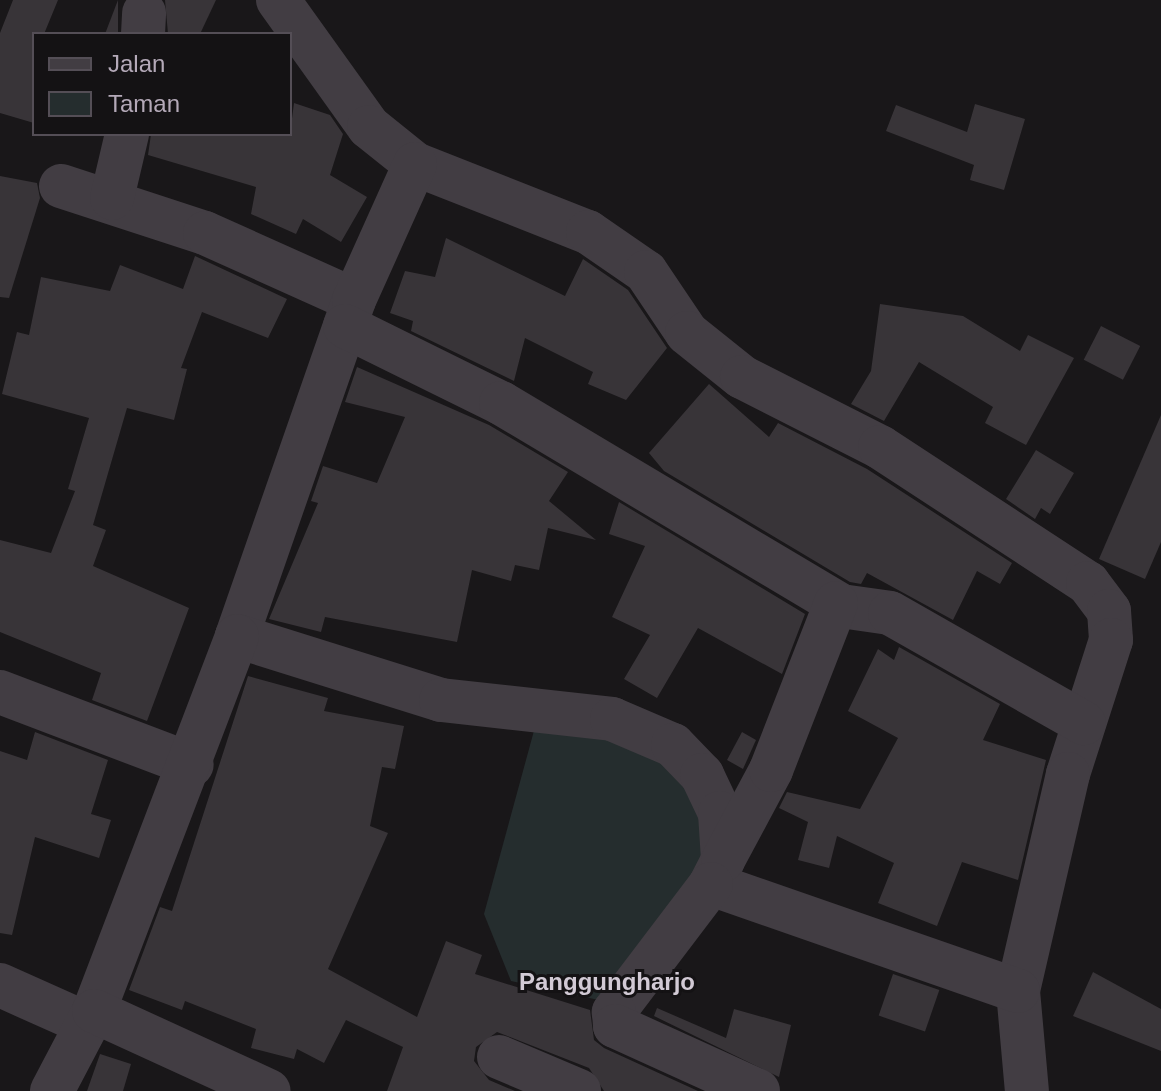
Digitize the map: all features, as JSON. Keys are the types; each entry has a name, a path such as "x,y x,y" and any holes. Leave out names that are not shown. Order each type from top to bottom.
{"street":[{"path":"278,0 369,127 415,164 588,232 646,272 687,333 742,377 880,447 1088,583 1109,611 1111,640 1084,723 1018,991 1027,1091"},
{"path":"112,198 127,136"},
{"path":"52,1091 90,1017 192,765 350,313 415,164"},
{"path":"61,186 112,198 350,313 836,603 890,613 1084,723"},
{"path":"758,1091 615,1026 614,1012 717,872 771,770 836,603"},
{"path":"237,636 441,700 612,719 673,745 702,775 720,813 717,872"},
{"path":"0,692 192,765"},
{"path":"717,872 1018,991"},
{"path":"0,985 90,1017 269,1091"},
{"path":"499,1057 579,1091"}],"green space":[{"path":"541,705 713,767 706,861 608,1002 511,981 484,914"}],"building":[{"path":"13,0 58,0 45,32 32,32 32,122 0,113 0,33"},
{"path":"118,0 118,32 106,32"},
{"path":"165,0 216,0 201,32 168,32"},
{"path":"294,103 330,115 343,134 330,175 367,197 341,242 303,219 296,234 251,214 256,187 148,155 151,136 292,136"},
{"path":"975,104 1025,119 1004,190 970,180 974,165 886,131 896,105 967,132"},
{"path":"0,176 37,183 40,198 9,298 0,297"},
{"path":"446,238 565,296 583,259 628,290 667,348 626,400 588,384 593,372 525,338 514,381 411,331 413,321 390,313 405,271 435,277"},
{"path":"195,256 287,299 268,338 202,312 181,368 187,369 174,420 127,408 93,525 106,530 93,566 189,608 147,721 92,700 101,673 0,632 0,540 51,553 75,491 68,489 89,418 2,394 17,332 29,335 41,277 110,291 120,265 183,289"},
{"path":"880,304 963,316 1020,351 1028,335 1074,358 1026,445 985,423 993,407 919,362 884,421 851,404 871,371"},
{"path":"1101,326 1140,346 1123,380 1084,360"},
{"path":"357,367 489,425 568,472 549,501 596,540 548,528 539,570 515,565 511,581 472,570 457,642 325,617 321,632 269,619 318,503 311,501 323,466 377,483 405,417 345,402"},
{"path":"709,384 769,437 778,423 867,469 1012,563 1000,584 977,571 953,620 867,573 861,584 850,582 664,471 649,453"},
{"path":"1161,415 1161,542 1145,579 1099,559"},
{"path":"1036,450 1074,473 1050,514 1041,508 1035,519 1006,499"},
{"path":"619,502 805,614 782,674 698,628 657,698 624,679 650,635 612,617 645,546 609,534"},
{"path":"899,647 1000,704 983,740 1046,760 1018,880 962,862 937,926 878,903 894,863 837,836 829,868 798,860 808,822 779,808 787,792 860,809 898,738 848,711 878,649 894,660"},
{"path":"248,676 328,698 324,711 404,726 395,769 382,767 370,826 388,833 328,969 417,1017 446,941 482,955 475,974 590,1010 594,1040 604,1048 698,1091 604,1091 589,1068 497,1032 476,1047 474,1061 489,1080 515,1091 387,1091 403,1047 346,1020 324,1063 297,1049 294,1059 251,1048 256,1029 185,1001 182,1010 129,990 160,907 172,911"},
{"path":"35,732 108,760 91,814 111,820 99,858 35,837 12,935 0,933 0,751 27,760"},
{"path":"742,732 756,740 743,769 727,760"},
{"path":"1093,972 1161,1009 1161,1051 1073,1016"},
{"path":"893,974 939,990 925,1032 879,1016"},
{"path":"657,1008 726,1038 734,1009 791,1025 779,1077 654,1016"},
{"path":"100,1054 131,1064 123,1091 87,1091"}],"district":[{"name":"Panggungharjo","path":"607,982"}]}
